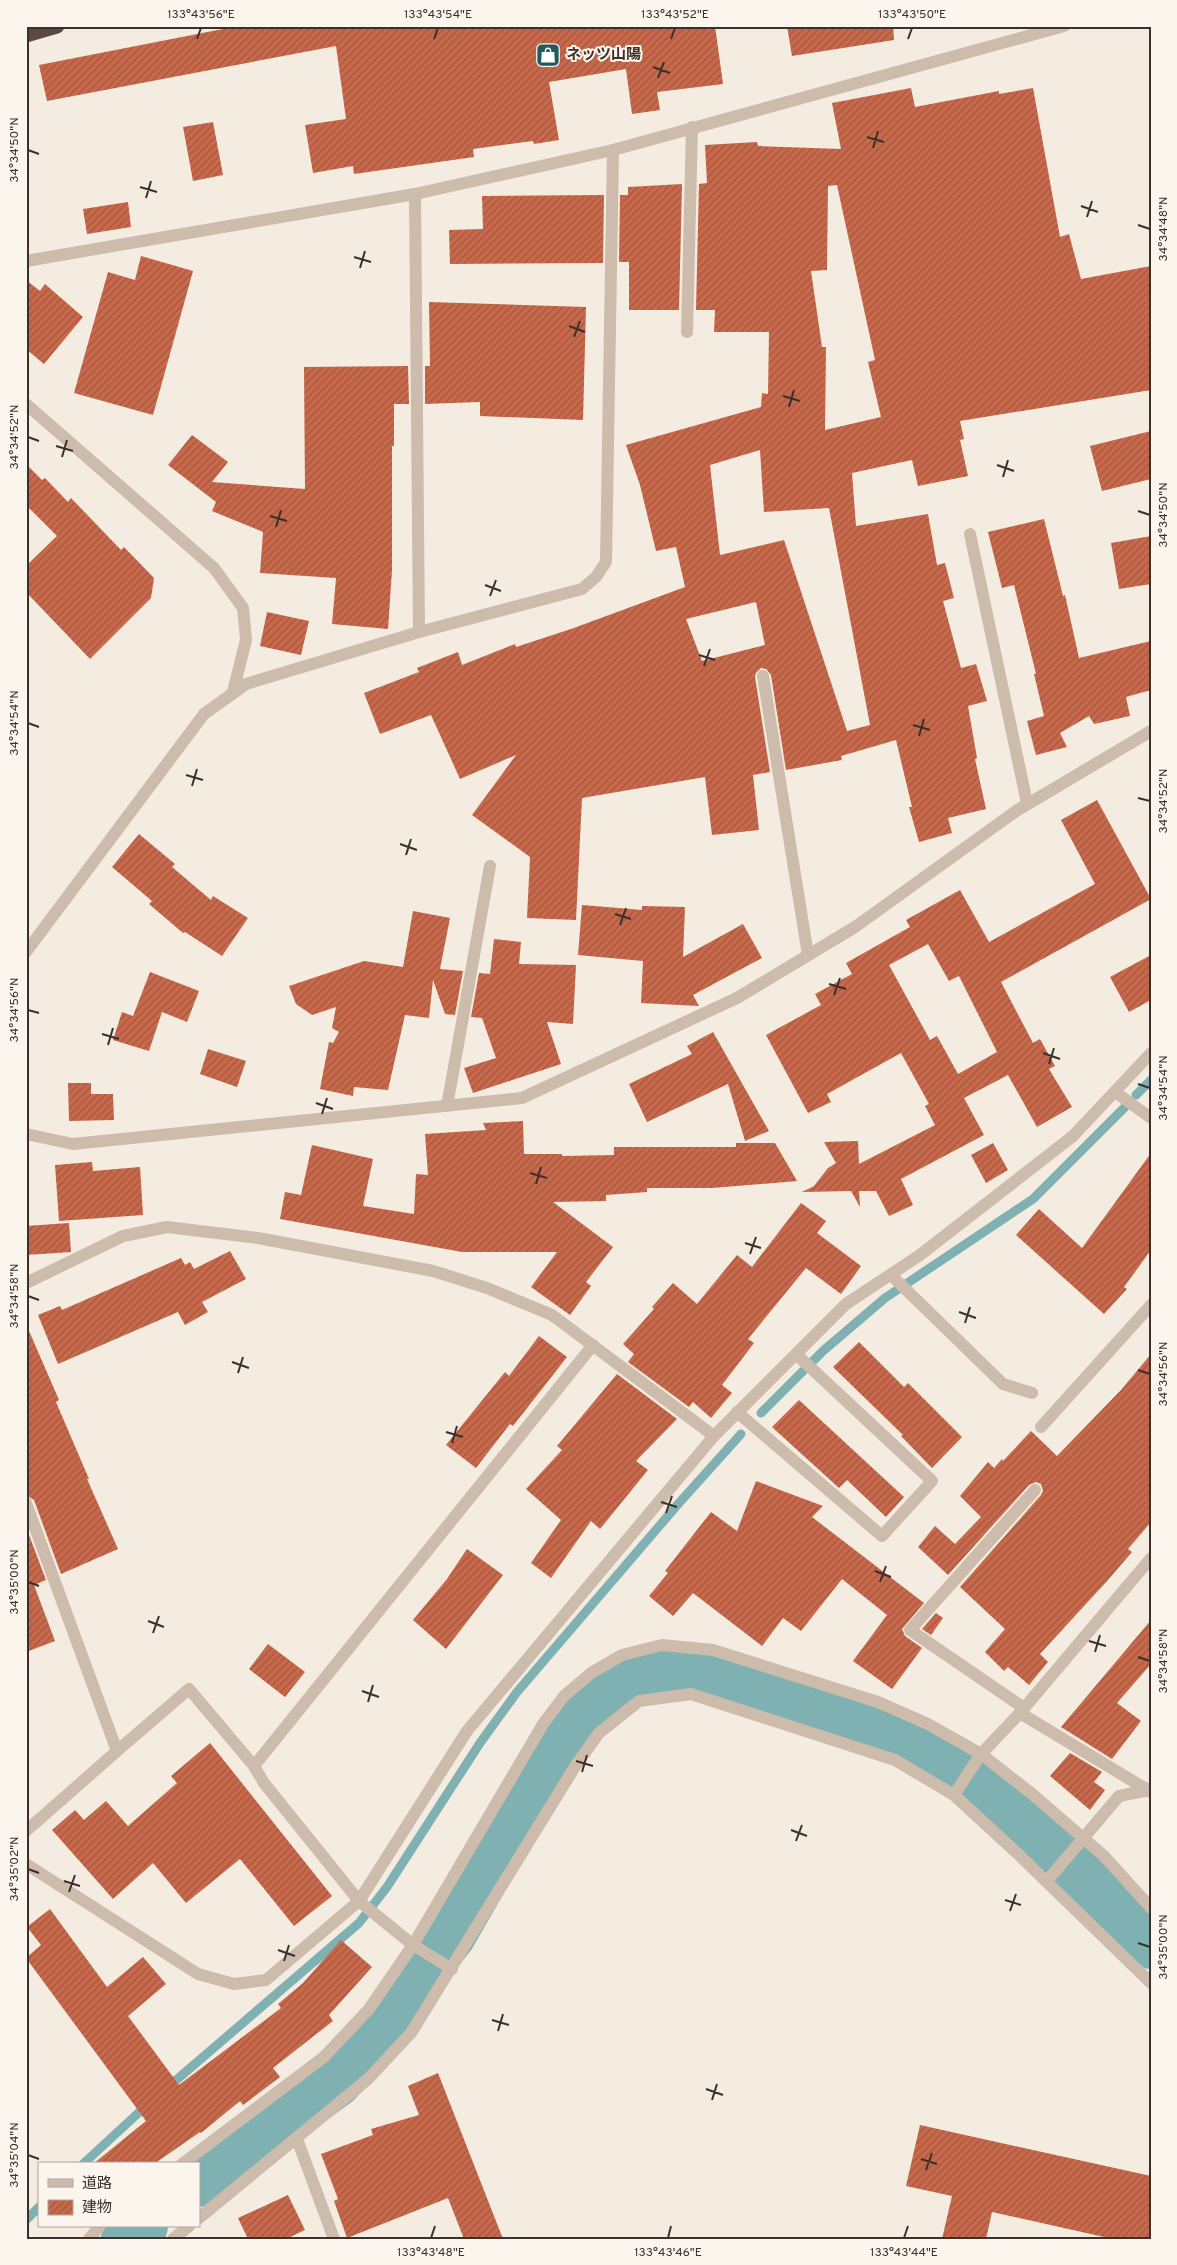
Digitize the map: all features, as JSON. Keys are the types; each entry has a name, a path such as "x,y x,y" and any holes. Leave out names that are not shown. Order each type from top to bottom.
{"highway":[{"path":"26,35 57,26"}],"street":[{"path":"26,261 415,194 613,150 1062,27"},
{"path":"687,332 692,127"},
{"path":"26,952 204,714 246,684 419,632 582,589 596,577 606,562 613,150"},
{"path":"415,194 419,632"},
{"path":"26,404 214,568 243,608 246,640 234,692"},
{"path":"970,534 1028,803"},
{"path":"764,676 808,955"},
{"path":"26,1134 73,1144 522,1098 737,998 855,927 1028,803 1151,731"},
{"path":"447,1106 490,866"},
{"path":"26,1864 198,1974 234,1984 266,1980 366,1906 467,1731 714,1436 737,1412 804,1362 846,1304 895,1278 1073,1136 1151,1053"},
{"path":"1114,1092 1151,1118"},
{"path":"26,1283 123,1236 167,1227 258,1238 433,1271 487,1288 552,1314 714,1436"},
{"path":"895,1278 1004,1384 1032,1393"},
{"path":"1041,1427 1151,1305"},
{"path":"254,1766 593,1346"},
{"path":"737,1412 882,1536 932,1481 804,1362"},
{"path":"1035,1490 910,1630 1022,1710 1150,1790"},
{"path":"26,1503 117,1751"},
{"path":"956,1792 981,1754 1022,1710 1151,1558"},
{"path":"185,2162 324,2057 369,2009 416,1947 542,1724 564,1696 591,1673 622,1655 662,1645 713,1650 878,1702 928,1724 981,1754 1031,1793 1104,1856 1151,1908"},
{"path":"26,1831 189,1689 254,1766 264,1783 366,1906 416,1947 447,1966"},
{"path":"200,2217 368,2079 411,2033 447,1966 598,1733 639,1701 691,1694 896,1760 956,1792 1151,1983"},
{"path":"1047,1881 1120,1796 1150,1790"},
{"path":"297,2139 334,2239"},
{"path":"89,2239 98,2228"},
{"path":"173,2239 187,2228"}],"building":[{"path":"238,26 715,26 723,84 657,92 660,110 632,114 626,69 549,82 559,140 534,144 533,141 473,149 474,157 354,174 353,166 313,173 305,125 346,119 336,46 47,101 39,65"},
{"path":"787,26 893,26 894,40 792,56"},
{"path":"911,88 915,107 999,91 999,94 1033,88 1060,237 1069,234 1081,279 1151,266 1151,390 960,421 964,439 960,440 968,476 918,486 912,460 852,473 856,526 928,514 937,565 945,563 954,598 943,601 961,668 976,664 987,701 968,706 977,758 975,759 986,809 948,818 952,833 919,842 909,807 912,807 896,740 841,756 842,760 786,770 771,675 766,669 761,668 755,677 770,772 753,775 759,830 712,835 705,777 582,798 576,920 527,918 530,857 472,815 516,755 460,779 431,715 380,734 364,693 419,672 417,668 458,652 462,665 515,644 516,647 571,629 685,587 676,547 656,551 640,485 626,445 761,407 762,393 768,394 769,332 714,332 715,310 696,310 699,184 707,183 705,145 757,142 758,146 841,149 832,103","holes":["837,185 875,360 868,362 881,417 825,430 826,347 822,347 811,271 827,270 828,186","760,450 764,512 829,508 870,725 847,731 784,540 720,555 710,465","756,602 765,645 702,661 686,619"]},
{"path":"213,122 223,175 193,181 183,127"},
{"path":"682,184 679,310 629,310 629,262 619,262 620,195 628,195 628,187"},
{"path":"604,195 603,263 450,264 449,230 483,229 482,196"},
{"path":"128,202 131,227 87,234 83,209"},
{"path":"141,256 193,271 153,415 74,393 108,272 135,280"},
{"path":"26,280 40,291 45,284 83,317 44,364 26,349"},
{"path":"429,302 586,307 583,420 480,416 480,402 425,404 425,366 430,366"},
{"path":"408,366 409,404 394,404 392,570 388,629 332,624 336,578 260,573 263,532 212,511 216,502 168,465 192,435 228,462 212,482 305,489 304,367"},
{"path":"1151,431 1151,479 1102,491 1090,446"},
{"path":"26,464 42,480 45,478 68,502 71,498 121,550 124,547 154,578 151,598 90,659 26,592 26,566 57,536 26,505"},
{"path":"1044,519 1063,596 1065,595 1079,658 1151,641 1151,690 1126,697 1130,716 1094,724 1089,716 1060,733 1067,747 1036,755 1027,721 1044,716 1034,674 1036,674 1014,585 1002,588 988,532"},
{"path":"1151,536 1151,584 1119,589 1111,543"},
{"path":"267,612 309,621 301,655 260,646"},
{"path":"1097,800 1151,899 1001,982 1033,1043 1040,1039 1055,1066 1049,1069 1072,1107 1037,1127 1008,1075 964,1098 984,1135 901,1179 913,1205 889,1216 876,1191 859,1191 860,1207 851,1191 802,1192 814,1186 828,1168 836,1163 824,1142 858,1141 859,1164 935,1125 925,1106 929,1104 901,1053 827,1094 831,1102 808,1113 766,1035 821,1005 815,994 852,974 846,963 910,927 906,920 960,890 989,942 1095,884 1061,820","holes":["928,944 949,981 959,976 997,1052 958,1074 937,1036 930,1040 889,965"]},
{"path":"139,834 175,864 172,867 211,900 213,896 248,918 222,956 185,932 183,933 149,904 152,901 112,867"},
{"path":"582,905 642,910 642,906 685,907 683,957 743,924 762,958 693,995 699,1006 641,1003 643,961 578,955"},
{"path":"413,911 450,918 440,969 463,971 455,1015 445,1014 433,980 429,1018 405,1015 388,1090 354,1087 353,1096 320,1089 329,1042 333,1043 339,1032 332,1028 336,1007 312,1015 296,1004 289,986 364,961 403,967"},
{"path":"494,939 521,942 519,964 576,965 573,1024 547,1022 561,1064 473,1093 464,1068 496,1058 482,1018 471,1017 479,973 490,974"},
{"path":"1151,955 1151,1000 1129,1012 1110,977"},
{"path":"150,972 199,991 187,1022 162,1012 149,1051 113,1040 122,1012 133,1016"},
{"path":"713,1032 769,1131 745,1141 728,1084 647,1122 629,1084 692,1054 687,1046"},
{"path":"208,1049 246,1061 237,1087 200,1074"},
{"path":"68,1083 91,1083 91,1094 113,1094 114,1120 69,1121"},
{"path":"523,1121 524,1154 562,1154 562,1156 614,1155 614,1147 736,1147 736,1143 775,1143 797,1181 712,1188 647,1188 647,1192 606,1195 606,1201 553,1202 613,1247 586,1282 591,1286 570,1315 531,1287 557,1252 462,1252 280,1219 285,1192 301,1195 312,1145 373,1159 363,1206 414,1214 416,1174 428,1175 425,1134 486,1130 483,1123"},
{"path":"993,1143 1008,1170 986,1183 971,1155"},
{"path":"1151,1153 1151,1250 1124,1287 1127,1289 1104,1314 1016,1235 1039,1209 1082,1248"},
{"path":"92,1162 93,1171 140,1167 143,1215 59,1221 55,1165"},
{"path":"801,1203 826,1221 817,1233 861,1266 841,1294 806,1268 748,1339 754,1343 722,1385 732,1393 711,1418 693,1402 689,1407 628,1362 634,1354 623,1344 654,1309 652,1307 673,1283 697,1304 737,1255 752,1267"},
{"path":"69,1223 71,1252 26,1255 26,1226"},
{"path":"230,1251 246,1279 202,1302 208,1312 185,1325 178,1312 58,1364 38,1315 60,1306 62,1310 181,1258 185,1265 190,1262 194,1269"},
{"path":"26,1324 59,1400 56,1402 89,1479 87,1479 118,1549 61,1574 34,1500 26,1495"},
{"path":"539,1336 567,1357 513,1426 510,1424 476,1468 446,1445 505,1372 509,1376"},
{"path":"859,1342 904,1387 908,1383 962,1437 932,1468 901,1436 903,1435 833,1367"},
{"path":"1151,1354 1151,1522 1128,1549 1132,1552 1040,1654 1048,1662 1029,1685 1008,1667 1004,1671 985,1652 1005,1629 960,1587 1041,1495 1043,1491 1041,1484 1036,1482 1029,1485 948,1575 918,1547 935,1526 955,1544 981,1517 960,1496 988,1462 994,1468 1031,1431 1057,1456 1121,1390"},
{"path":"617,1374 677,1419 636,1461 648,1470 600,1529 591,1521 551,1578 531,1563 561,1520 526,1489 562,1450 557,1446"},
{"path":"799,1400 904,1497 886,1517 847,1480 839,1488 772,1427"},
{"path":"756,1481 823,1506 812,1517 924,1603 902,1629 905,1636 922,1648 892,1689 853,1661 887,1615 842,1579 801,1631 783,1618 762,1646 693,1593 673,1616 649,1596 668,1573 665,1571 711,1512 737,1531"},
{"path":"26,1527 46,1580 34,1585 55,1641 26,1652"},
{"path":"467,1549 503,1575 446,1649 413,1620 447,1579"},
{"path":"936,1613 943,1618 931,1635 922,1629"},
{"path":"1151,1620 1151,1664 1117,1703 1141,1721 1112,1759 1061,1727"},
{"path":"268,1644 305,1672 285,1697 249,1669"},
{"path":"210,1743 332,1896 294,1926 240,1859 186,1903 153,1863 113,1899 52,1830 75,1810 84,1820 106,1801 128,1826 177,1783 171,1776"},
{"path":"1070,1753 1102,1772 1094,1782 1105,1790 1090,1810 1050,1776"},
{"path":"50,1909 107,1987 143,1957 166,1984 128,2016 179,2085 281,2008 278,2004 303,1983 341,1940 372,1967 329,2015 333,2021 273,2068 280,2077 243,2105 240,2101 201,2133 157,2162 95,2162 146,2121 26,1958 41,1945 27,1927"},
{"path":"438,2073 503,2239 464,2239 448,2198 347,2238 334,2201 338,2199 321,2154 373,2135 371,2129 419,2115 408,2086"},
{"path":"920,2125 1151,2176 1151,2239 1113,2239 992,2212 986,2239 942,2239 952,2196 906,2186"},
{"path":"288,2195 305,2230 286,2239 248,2239 238,2218"}],"waterway":[{"path":"1136,1095 1151,1080"},
{"path":"761,1413 823,1351 885,1298 1033,1199 1128,1104"},
{"path":"167,2088 359,1923 387,1887 480,1743 517,1692 679,1503 741,1434"},
{"path":"200,2180 335,2082 383,2032 417,1977 450,1935 560,1742 596,1698 631,1676 668,1667 716,1673 800,1702 852,1716 925,1749 1017,1814 1053,1845 1151,1943"},
{"path":"85,2162 147,2105"},
{"path":"26,2220 38,2208"},
{"path":"127,2239 140,2228"}],"place":[{"name":"ネッツ山陽","path":"548,55"}]}
